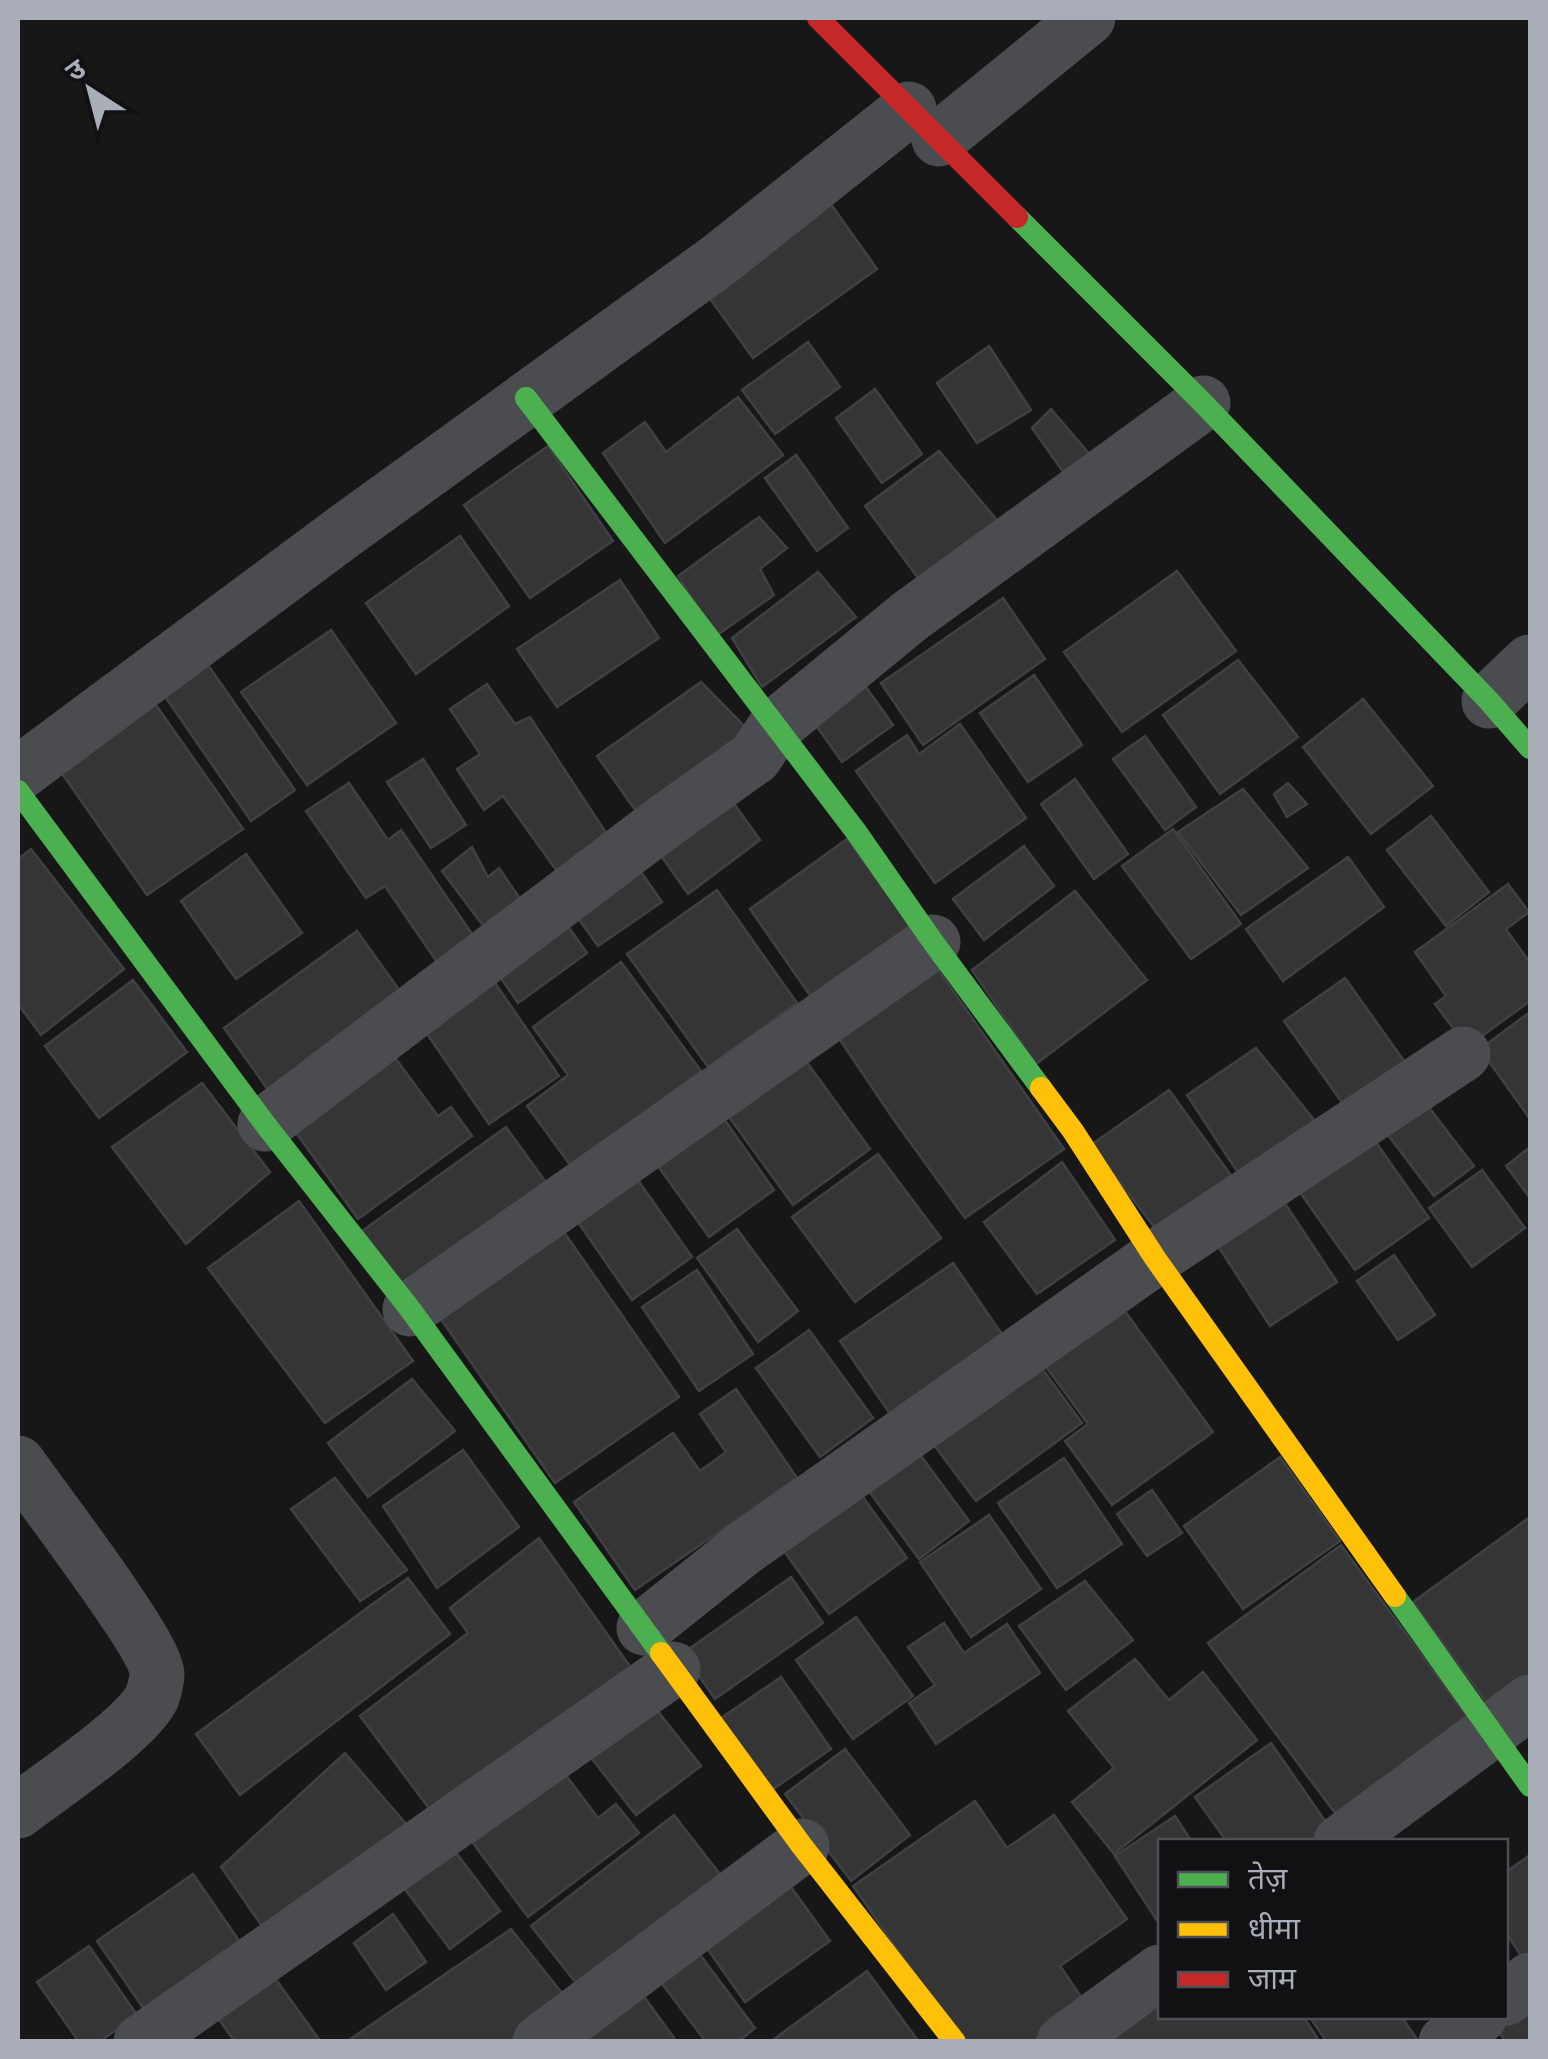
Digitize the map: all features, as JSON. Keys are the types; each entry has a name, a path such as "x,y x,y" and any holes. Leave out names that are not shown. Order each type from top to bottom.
{"street":[{"path":"818,18 1202,403 1530,748"},
{"path":"18,774 718,260 1088,18"},
{"path":"526,398 856,833 1072,1130 1154,1258 1512,1717 1530,1786"},
{"path":"265,1124 755,757 774,727 910,616 1202,403"},
{"path":"1489,701 1530,662"},
{"path":"18,791 265,1124 410,1309 802,1846 955,2042"},
{"path":"410,1309 933,942"},
{"path":"142,2042 658,1649 743,1549 1154,1258 1463,1054"},
{"path":"18,1462 126,1616 157,1673 152,1696 131,1723 18,1811"},
{"path":"1345,1839 1512,1717"},
{"path":"540,2042 802,1846"},
{"path":"1064,2042 1158,1973"},
{"path":"1508,1996 1530,1980"},
{"path":"1446,2042 1476,2019"}],"building":[{"path":"828,200 877,269 753,358 703,289"},
{"path":"808,342 840,387 775,434 742,390"},
{"path":"989,346 1031,410 977,443 937,383"},
{"path":"875,389 922,454 882,483 836,418"},
{"path":"738,397 783,455 665,543 603,453 645,422 666,452"},
{"path":"1051,409 1098,464 1071,483 1032,428"},
{"path":"548,446 613,541 530,598 464,505"},
{"path":"939,451 1002,526 921,582 865,506"},
{"path":"796,455 848,528 817,551 765,478"},
{"path":"759,517 787,548 760,569 774,595 716,636 678,576"},
{"path":"460,536 509,606 416,674 366,603"},
{"path":"1177,571 1236,651 1122,732 1064,652"},
{"path":"818,572 856,617 762,687 732,638"},
{"path":"620,580 659,638 557,707 517,649"},
{"path":"1003,598 1045,659 923,745 881,683"},
{"path":"331,630 396,723 307,785 241,692"},
{"path":"1238,660 1298,737 1220,794 1163,715"},
{"path":"208,665 295,790 251,821 164,695"},
{"path":"1034,675 1082,745 1028,782 980,713"},
{"path":"701,682 756,738 645,824 597,756"},
{"path":"487,684 515,724 530,717 614,845 564,881 503,796 484,810 457,769 480,754 450,709"},
{"path":"866,687 893,725 842,762 815,724"},
{"path":"149,695 243,829 147,895 54,762"},
{"path":"1363,699 1433,786 1371,834 1303,747"},
{"path":"960,724 1026,818 935,883 856,771 907,735 919,754"},
{"path":"1145,736 1196,807 1165,830 1113,759"},
{"path":"423,759 466,825 431,848 387,782"},
{"path":"1075,779 1128,854 1094,879 1041,804"},
{"path":"349,783 388,840 401,830 476,940 439,965 385,886 366,898 306,811"},
{"path":"1288,783 1307,804 1287,817 1274,794"},
{"path":"1243,789 1308,868 1241,915 1178,832"},
{"path":"730,798 760,840 688,894 655,847"},
{"path":"1431,816 1489,892 1446,926 1387,850"},
{"path":"1173,829 1241,924 1191,959 1122,866"},
{"path":"847,839 918,936 818,1007 750,909"},
{"path":"1024,846 1054,886 984,940 953,899"},
{"path":"472,847 488,877 499,868 521,900 493,939 442,871"},
{"path":"31,849 124,969 41,1035 18,1004 18,859"},
{"path":"246,854 302,933 236,979 181,901"},
{"path":"1348,857 1384,907 1283,981 1246,929"},
{"path":"639,869 662,902 598,946 575,914"},
{"path":"1508,884 1529,912 1506,929 1530,963 1530,1001 1467,1047 1435,1004 1446,996 1415,952"},
{"path":"717,890 797,1003 708,1067 627,954"},
{"path":"1075,891 1147,980 1036,1064 972,970"},
{"path":"565,922 587,953 518,1003 497,972"},
{"path":"357,931 410,1005 276,1101 224,1028"},
{"path":"621,962 701,1071 571,1166 527,1106 568,1075 533,1027"},
{"path":"935,965 1064,1149 965,1218 836,1034"},
{"path":"1345,978 1409,1068 1348,1111 1284,1021"},
{"path":"133,980 187,1052 99,1118 45,1046"},
{"path":"493,980 559,1076 489,1124 423,1028"},
{"path":"1530,1012 1530,1119 1480,1049"},
{"path":"795,1046 870,1149 793,1205 718,1102"},
{"path":"1256,1048 1315,1121 1242,1179 1187,1095"},
{"path":"393,1055 438,1116 451,1107 472,1136 358,1219 292,1127"},
{"path":"202,1083 270,1172 186,1244 112,1147"},
{"path":"1169,1090 1233,1178 1162,1237 1091,1145"},
{"path":"1424,1101 1474,1166 1434,1196 1385,1131"},
{"path":"717,1109 774,1190 709,1237 650,1155"},
{"path":"506,1127 553,1192 409,1296 362,1231"},
{"path":"1373,1138 1429,1218 1355,1270 1299,1191"},
{"path":"1530,1147 1530,1198 1506,1166"},
{"path":"878,1154 941,1238 855,1302 792,1217"},
{"path":"1062,1162 1115,1240 1037,1294 984,1222"},
{"path":"1482,1170 1525,1228 1472,1267 1429,1208"},
{"path":"635,1176 692,1257 632,1300 575,1218"},
{"path":"299,1201 413,1361 325,1423 208,1268"},
{"path":"1284,1202 1337,1282 1270,1326 1218,1246"},
{"path":"559,1225 679,1397 555,1483 436,1312"},
{"path":"737,1229 798,1311 758,1342 697,1258"},
{"path":"1394,1255 1435,1315 1398,1340 1357,1281"},
{"path":"953,1263 1010,1346 897,1424 840,1341"},
{"path":"697,1270 753,1354 699,1391 642,1307"},
{"path":"1116,1299 1213,1432 1112,1505 1065,1441 1088,1424 1038,1356"},
{"path":"809,1330 873,1418 820,1457 756,1368"},
{"path":"1032,1355 1082,1423 976,1501 925,1433"},
{"path":"412,1379 455,1431 368,1497 328,1443"},
{"path":"736,1389 797,1478 635,1590 574,1502 673,1433 700,1471 726,1452 700,1414"},
{"path":"910,1441 969,1521 919,1559 860,1479"},
{"path":"463,1450 519,1527 437,1588 383,1506"},
{"path":"1280,1457 1340,1541 1243,1609 1184,1526"},
{"path":"1064,1458 1122,1544 1057,1588 998,1503"},
{"path":"335,1478 407,1570 360,1601 291,1509"},
{"path":"852,1482 907,1558 829,1614 774,1537"},
{"path":"1152,1490 1182,1533 1147,1556 1117,1514"},
{"path":"989,1515 1041,1589 971,1637 920,1562"},
{"path":"1530,1517 1530,1676 1489,1706 1413,1602"},
{"path":"539,1538 634,1672 437,1819 360,1716 468,1633 450,1608"},
{"path":"1341,1545 1469,1720 1338,1817 1208,1643"},
{"path":"791,1577 823,1623 715,1699 683,1653"},
{"path":"408,1578 450,1634 240,1795 196,1734"},
{"path":"1085,1581 1133,1640 1066,1690 1019,1626"},
{"path":"856,1617 913,1696 853,1739 796,1660"},
{"path":"944,1623 964,1653 1007,1624 1040,1673 936,1744 909,1703 935,1685 908,1647"},
{"path":"1135,1659 1169,1700 1203,1672 1257,1740 1114,1854 1072,1802 1114,1768 1068,1711"},
{"path":"781,1677 831,1749 772,1790 721,1718"},
{"path":"649,1700 701,1766 636,1815 585,1750"},
{"path":"1271,1743 1337,1838 1225,1839 1195,1797"},
{"path":"845,1749 910,1835 851,1881 785,1794"},
{"path":"345,1753 413,1832 264,1929 221,1867"},
{"path":"565,1774 598,1818 616,1804 639,1833 528,1917 473,1843"},
{"path":"975,1801 1007,1848 1054,1815 1127,1919 1060,1966 1086,2004 1032,2042 962,2042 853,1886"},
{"path":"674,1815 723,1878 580,1988 531,1926"},
{"path":"1175,1816 1190,1839 1158,1839 1158,1922 1115,1856"},
{"path":"454,1850 500,1911 450,1949 404,1888"},
{"path":"1530,1855 1530,1954 1523,1959 1508,1936 1508,1871"},
{"path":"193,1874 242,1945 146,2012 97,1941"},
{"path":"783,1876 830,1941 745,2002 699,1937"},
{"path":"393,1914 426,1962 386,1990 354,1943"},
{"path":"511,1929 566,1998 508,2042 346,2042"},
{"path":"89,1946 137,2015 99,2042 79,2042 37,1982"},
{"path":"695,1948 755,2028 738,2042 706,2042 657,1977"},
{"path":"867,1971 919,2042 770,2042"},
{"path":"272,1974 321,2042 235,2042 215,2014"},
{"path":"1158,1986 1158,2019 1305,2019 1320,2042 1103,2042"},
{"path":"637,1987 677,2042 562,2042"},
{"path":"1530,1995 1530,2042 1506,2042 1492,2022 1508,2019 1508,2011"},
{"path":"1311,2019 1403,2019 1419,2042 1327,2042"}],"traffic: fast":[{"path":"1017,217 1203,403 1530,748"},
{"path":"526,398 857,833 1041,1088"},
{"path":"18,791 265,1124 410,1309 661,1653"},
{"path":"1395,1596 1530,1786"}],"traffic: slow":[{"path":"1041,1088 1155,1258 1395,1596"},
{"path":"661,1653 802,1846 955,2042"}],"traffic: jam":[{"path":"818,18 1017,217"}]}
